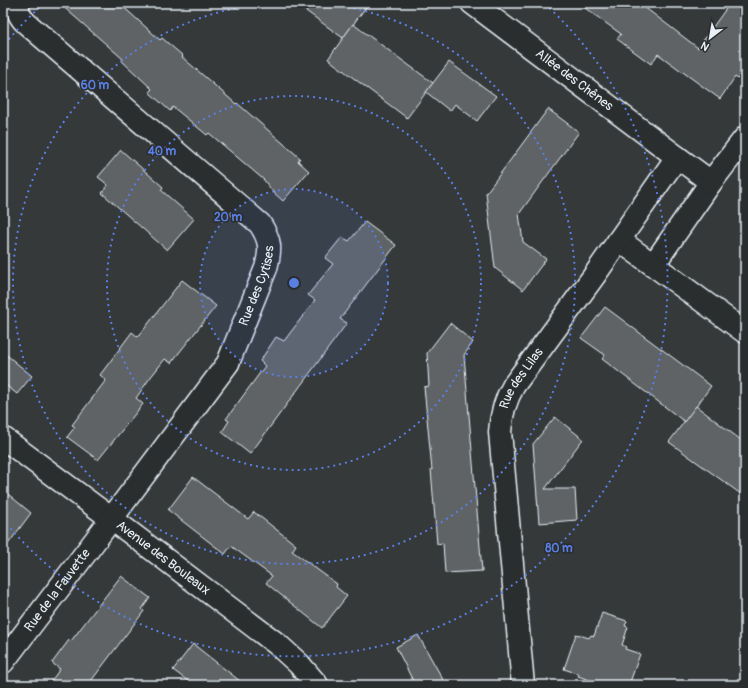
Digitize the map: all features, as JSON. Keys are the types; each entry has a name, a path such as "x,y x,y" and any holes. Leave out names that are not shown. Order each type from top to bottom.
{"street":[{"name":"Rue des Cytises","path":"18,3 18,10 21,18 26,23 260,224 267,234 270,244 266,268 228,363 111,519"},
{"name":"Allée des Chênes","path":"472,3 677,157"},
{"path":"654,264 711,182 745,138"},
{"path":"677,157 711,182"},
{"name":"Rue des Lilas","path":"523,685 500,432 504,406 508,394 514,384 594,276 677,157"},
{"path":"619,240 654,264 745,332"},
{"name":"Avenue des Bouleaux","path":"3,438 277,644 299,664 317,685"},
{"name":"Rue de la Fauvette","path":"3,662 111,519"}],"building":[{"path":"59,3 119,3 160,40 162,38 236,104 237,103 300,158 298,161 309,171 283,201 273,192 264,180 209,133 207,135 173,107 170,111 149,92 152,89 122,61 123,59"},
{"path":"295,3 369,3 343,38"},
{"path":"578,3 639,3 698,48 730,3 745,3 745,83 735,77 720,99 658,54 651,64 617,39 621,34"},
{"path":"353,24 433,83 407,118 328,59"},
{"path":"449,62 496,96 477,121 455,104 450,111 426,92"},
{"path":"548,109 579,132 519,214 523,242 546,259 523,290 495,268 486,193"},
{"path":"121,150 163,187 161,190 194,219 167,250 102,193 108,185 98,177"},
{"path":"365,222 396,245 340,319 347,323 250,454 222,432 229,421 226,419 265,366 260,361 276,337 284,341 315,300 308,295 333,264 325,258 342,237 349,241"},
{"path":"182,280 216,306 171,363 165,359 150,378 136,398 143,404 98,460 67,437 75,427 72,425 106,380 100,375 132,332 138,337"},
{"path":"605,307 711,386 685,422 602,359 605,355 581,338"},
{"path":"450,323 473,342 464,355 482,571 445,573 443,543 437,544 424,387 429,386 427,353"},
{"path":"3,352 32,376 17,394 3,383"},
{"path":"696,406 745,443 745,497 669,442"},
{"path":"555,417 583,439 545,489 575,489 577,520 539,523 533,444"},
{"path":"193,477 248,519 254,512 296,545 292,551 337,584 336,587 347,596 322,628 266,583 272,576 231,546 225,554 168,510"},
{"path":"3,490 31,513 3,551"},
{"path":"121,576 150,598 142,609 144,611 88,685 48,685 60,669 52,663 69,640 71,641"},
{"path":"602,613 627,621 625,626 628,627 622,645 626,647 625,649 640,654 629,685 603,685 564,669 576,634 589,638 591,635 594,636"},
{"path":"418,635 446,685 415,685 396,647"},
{"path":"193,644 245,685 193,685 173,670"}]}
